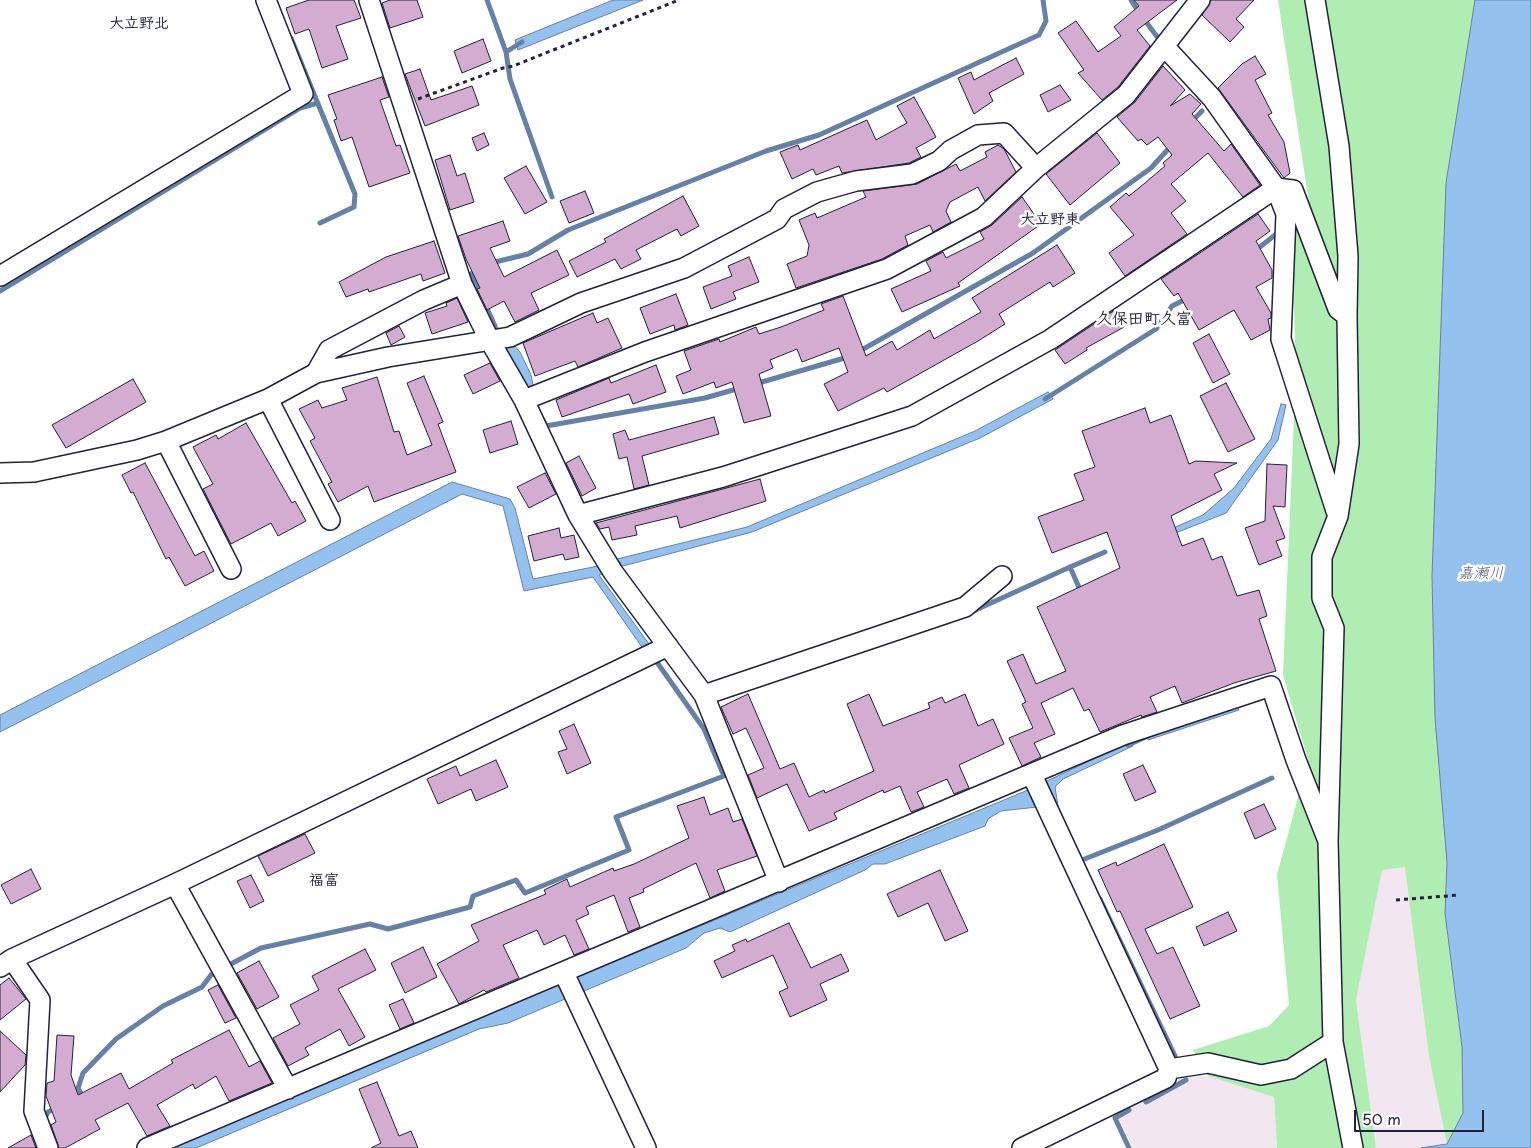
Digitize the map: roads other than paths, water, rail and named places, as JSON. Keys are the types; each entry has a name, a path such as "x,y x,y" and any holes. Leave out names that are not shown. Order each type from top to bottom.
{"street":[{"path":"0,276 303,94 266,0"},
{"path":"369,0 462,284 490,342 532,397 578,515 658,650 704,695 779,882"},
{"path":"532,397 645,352 887,268 984,217 1036,168 1126,95 1200,0"},
{"path":"1316,0 1339,146 1348,256 1346,316 1349,444 1338,516 1322,557 1322,598 1334,628 1328,841 1333,1042 1353,1148"},
{"path":"1164,46 1212,98 1238,138 1276,188 1286,214 1281,339 1338,516"},
{"path":"0,473 34,472 137,450 166,441 268,399 316,372 388,357 490,342 510,337 581,303 684,268 777,219 784,209 817,192 856,181 912,174 939,161 952,150 978,135 1004,133 1036,168"},
{"path":"578,515 723,477 912,416 1051,339 1276,188 1293,190 1338,309 1346,316"},
{"path":"316,372 329,350 424,300 462,284"},
{"path":"268,399 330,520"},
{"path":"166,441 231,569"},
{"path":"704,695 965,607 1002,576"},
{"path":"48,1148 34,1111 40,1000 6,963 175,884 658,650"},
{"path":"147,1148 779,882 1036,785 1123,735 1271,686 1296,760 1328,841"},
{"path":"1022,1148 1166,1078 1169,1069 1036,785"},
{"path":"175,884 288,1089"},
{"path":"564,973 646,1148"},
{"path":"1169,1069 1208,1063 1261,1075 1291,1069 1333,1042"}],"water":[{"path":"613,0 643,0 518,50 515,40"},
{"name":"嘉瀬川","path":"1475,0 1531,0 1531,1148 1421,1148 1447,1144 1463,1113 1462,1047 1445,913 1447,862 1435,718 1432,576 1446,183"},
{"path":"492,321 520,352 531,375 538,409 493,332"},
{"path":"1048,392 1053,399 980,438 752,532 623,566 617,559 747,527 975,431"},
{"path":"1281,404 1286,405 1278,440 1226,513 1173,534 1171,529 1203,515 1234,488 1271,439"},
{"path":"452,482 510,499 515,508 533,579 598,566 603,574 599,575 649,644 644,650 593,577 524,591 503,506 462,494 0,732 0,715"},
{"path":"1236,701 1239,710 1148,740 1147,735"},
{"path":"1131,741 1133,746 1063,779 1055,787 1058,806 1069,836 1045,782"},
{"path":"1028,790 1036,798 1037,807 1001,811 988,819 985,826 885,864 873,864 865,870 730,932 720,928 704,933 686,948 508,1023 479,1029 196,1148 165,1148"}],"waterway":[{"path":"487,0 506,52 510,79 552,197"},
{"path":"491,263 528,254 568,230 766,151 819,135 1039,35 1046,21 1043,0"},
{"path":"1131,0 1139,12"},
{"path":"1144,19 1158,38"},
{"path":"291,38 355,194 354,207 320,223"},
{"path":"506,52 522,42"},
{"path":"0,291 300,108 318,103"},
{"path":"1191,122 1202,111"},
{"path":"858,352 1033,253 1151,168 1171,146"},
{"path":"1256,250 1275,235"},
{"path":"477,270 471,274 480,294"},
{"path":"1045,399 1156,329 1172,306 1188,298"},
{"path":"485,304 495,326"},
{"path":"755,384 848,357"},
{"path":"543,420 546,426 705,398 740,388"},
{"path":"1070,567 1105,552"},
{"path":"969,613 1070,567 1081,592"},
{"path":"225,967 261,948 370,924 388,929 470,907 473,896 516,880 525,893 629,850 616,817 724,776 704,729 654,658"},
{"path":"1128,745 1148,736"},
{"path":"1082,860 1158,830 1272,778"},
{"path":"1100,899 1176,1058"},
{"path":"81,1098 83,1097 78,1088 83,1073 116,1039 163,1006 202,987 211,975 218,971"},
{"path":"1146,1102 1186,1080"},
{"path":"44,1120 48,1112 57,1108"},
{"path":"1129,1110 1115,1118 1129,1148"},
{"path":"50,1129 62,1148"}],"district":[{"name":"大立野北","path":"139,24"},
{"name":"大立野東","path":"1050,220"},
{"name":"久保田町久富","path":"1144,320"},
{"name":"福富","path":"324,881"}]}
